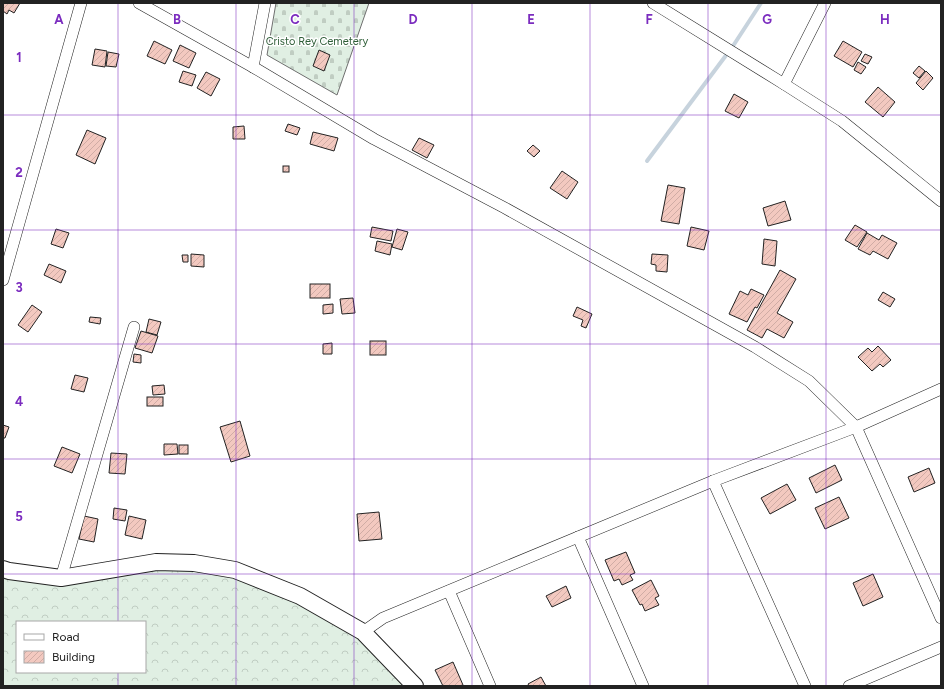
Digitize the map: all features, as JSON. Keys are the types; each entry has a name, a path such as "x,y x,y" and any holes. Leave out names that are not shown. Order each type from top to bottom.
{"main road":[{"path":"3,569 61,578 156,562 194,563 235,570 300,596 363,632 415,686"}],"street":[{"path":"3,280 81,3"},
{"path":"139,3 253,67 374,139 512,212 755,347 809,380 856,427 941,618"},
{"path":"253,67 265,3"},
{"path":"653,3 784,84 842,122 941,201"},
{"path":"784,84 825,3"},
{"path":"61,578 134,327"},
{"path":"363,632 383,618 713,481 856,427 941,389"},
{"path":"713,481 805,686"},
{"path":"578,537 643,686"},
{"path":"449,591 490,686"},
{"path":"848,686 941,647"}],"green space":[{"name":"Cristo Rey Cemetery","path":"276,3 369,3 337,95 267,55"},
{"path":"156,562 235,570 363,632 415,686 3,686 3,569 61,578"}],"building":[{"path":"3,3 20,3 14,13 9,10 7,14 3,11"},
{"path":"154,41 172,50 165,64 147,56"},
{"path":"843,41 862,52 853,67 834,56"},
{"path":"180,45 196,53 189,68 173,61"},
{"path":"95,49 107,51 105,67 92,65"},
{"path":"319,50 330,55 324,71 313,66"},
{"path":"108,52 119,54 116,67 106,66"},
{"path":"865,54 872,57 868,64 861,61"},
{"path":"858,62 866,67 861,74 854,70"},
{"path":"919,66 925,71 919,78 913,73"},
{"path":"183,71 196,75 192,86 179,82"},
{"path":"926,71 933,78 923,90 916,83"},
{"path":"206,72 220,79 211,96 197,88"},
{"path":"878,87 895,102 883,117 865,102"},
{"path":"734,94 748,102 739,118 725,111"},
{"path":"288,124 300,128 297,135 285,131"},
{"path":"244,126 245,139 233,139 233,127"},
{"path":"87,130 106,138 95,164 76,155"},
{"path":"313,132 338,138 334,151 310,144"},
{"path":"419,138 434,145 427,158 412,150"},
{"path":"533,145 540,151 534,157 527,151"},
{"path":"283,166 289,166 289,172 283,172"},
{"path":"562,171 578,182 567,199 550,188"},
{"path":"668,185 685,188 679,224 661,221"},
{"path":"785,201 791,220 768,226 763,208"},
{"path":"855,225 867,232 857,247 845,240"},
{"path":"372,227 393,231 391,241 370,237"},
{"path":"691,227 709,231 704,250 687,246"},
{"path":"56,229 69,233 63,248 51,244"},
{"path":"397,229 408,232 402,250 392,247"},
{"path":"867,233 879,240 882,235 897,243 888,259 873,251 870,255 858,249"},
{"path":"764,239 777,241 775,266 762,264"},
{"path":"377,241 392,244 390,255 375,251"},
{"path":"191,254 204,255 204,267 191,266"},
{"path":"652,254 668,255 667,272 656,271 656,265 651,264"},
{"path":"182,255 188,255 188,262 183,262"},
{"path":"49,264 66,271 61,283 44,275"},
{"path":"780,270 796,279 777,313 793,322 784,338 767,329 762,338 747,330"},
{"path":"310,284 330,284 330,298 310,298"},
{"path":"751,289 764,295 757,308 755,307 747,322 729,314 740,291 748,295"},
{"path":"883,292 895,299 890,307 878,300"},
{"path":"353,298 355,313 342,314 340,299"},
{"path":"333,304 333,313 323,314 323,305"},
{"path":"32,305 42,312 28,332 18,325"},
{"path":"577,307 592,314 586,328 581,326 583,320 573,316"},
{"path":"90,317 101,318 100,324 89,322"},
{"path":"149,319 161,322 157,335 146,332"},
{"path":"141,331 158,336 152,353 135,348"},
{"path":"370,341 386,341 386,355 370,355"},
{"path":"332,343 332,354 323,354 323,344"},
{"path":"878,346 891,360 883,367 880,364 872,371 858,357 868,348 872,352"},
{"path":"134,354 141,355 141,363 133,362"},
{"path":"75,375 88,378 84,392 71,389"},
{"path":"164,385 165,394 153,395 152,386"},
{"path":"147,397 163,397 163,406 147,406"},
{"path":"240,421 250,456 231,462 220,427"},
{"path":"3,425 9,427 5,438 3,438"},
{"path":"164,444 177,444 178,454 164,455"},
{"path":"179,445 188,445 188,454 179,454"},
{"path":"62,447 80,454 72,473 54,466"},
{"path":"111,453 127,454 125,474 109,473"},
{"path":"835,465 842,480 816,493 809,478"},
{"path":"929,468 935,483 914,492 908,477"},
{"path":"787,484 796,500 770,514 761,498"},
{"path":"839,497 849,518 825,529 815,508"},
{"path":"114,508 127,510 125,521 113,519"},
{"path":"379,512 382,539 359,541 357,514"},
{"path":"84,516 98,519 94,542 79,539"},
{"path":"129,516 146,520 142,539 125,535"},
{"path":"626,552 635,573 630,575 633,580 622,585 619,579 614,581 605,560"},
{"path":"873,574 883,597 863,606 853,583"},
{"path":"651,580 659,596 655,598 659,605 645,611 632,590"},
{"path":"566,586 571,598 552,607 546,596"},
{"path":"453,662 463,685 443,686 435,670"},
{"path":"541,677 546,686 529,686 528,684"}],"waterway":[{"path":"647,161 733,46 761,3"}]}
